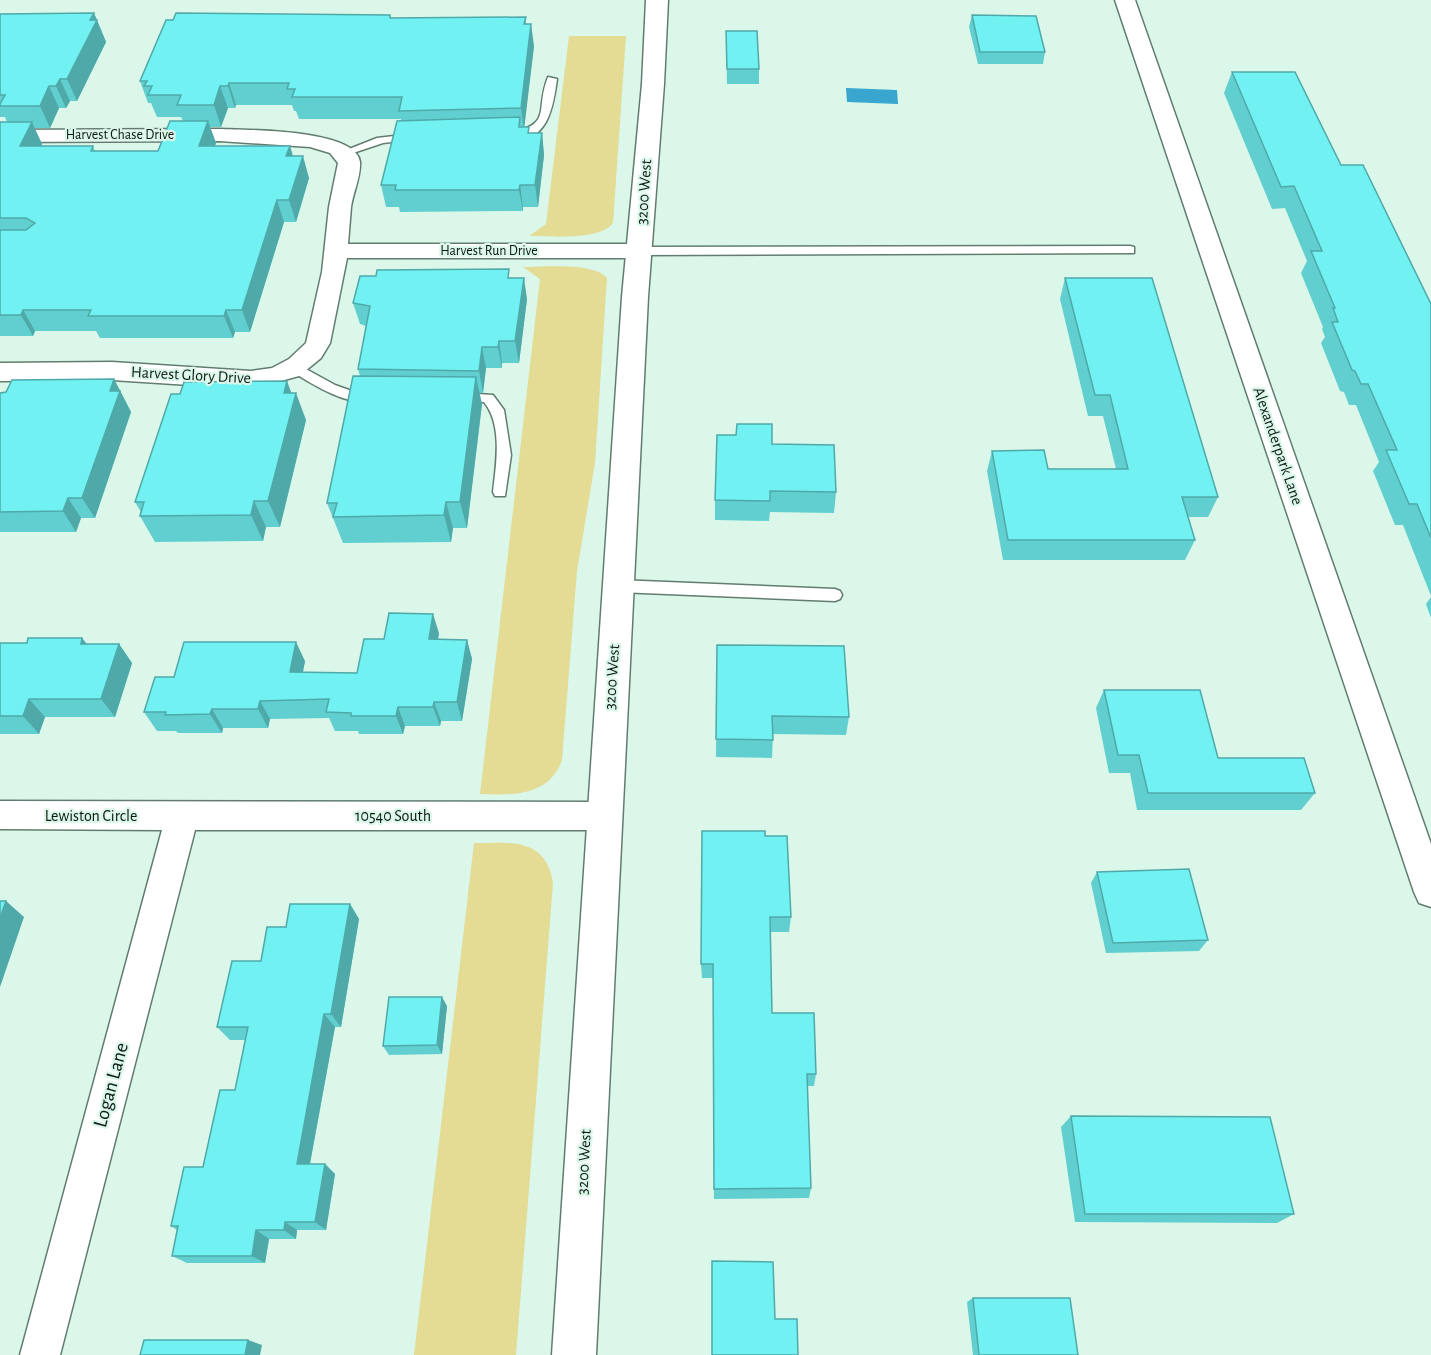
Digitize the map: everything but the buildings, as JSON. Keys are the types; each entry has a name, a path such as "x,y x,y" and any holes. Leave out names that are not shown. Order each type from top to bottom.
{"street":[{"name":"3200 West","path":"574,1355 603,816 657,0"},
{"name":"Alexanderpark Lane","path":"1125,0 1431,892"},
{"name":"Harvest Chase Drive","path":"0,136 237,136 321,142 338,148 344,153"},
{"name":"Harvest Glory Drive","path":"0,372 112,371 251,380 274,376 295,367 314,352 318,344 337,251 340,207 349,169 348,158 344,153"},
{"name":"Harvest Run Drive","path":"337,251 640,251"},
{"name":"Lewiston Circle","path":"0,815 182,816"},
{"name":"10540 South","path":"182,816 603,816"},
{"name":"Logan Lane","path":"40,1355 182,816"}],"lane":[{"path":"495,137 527,135 539,128 546,120 552,79"},
{"path":"344,153 381,140 428,137"},
{"path":"640,251 1130,249"},
{"path":"295,367 311,379 351,397 385,397"},
{"path":"454,397 488,398 498,410 504,455 501,492"},
{"path":"618,586 835,595"}],"shaded area":[{"path":"569,36 626,36 613,223 607,229 586,235 529,236 546,224"},
{"path":"523,267 580,267 600,273 607,278 595,463 577,571 562,760 556,772 539,787 517,793 480,794 540,279"},
{"path":"474,843 513,844 534,850 543,857 553,883 516,1355 414,1355"}],"water":[{"path":"846,88 897,90 898,104 847,102"}]}
